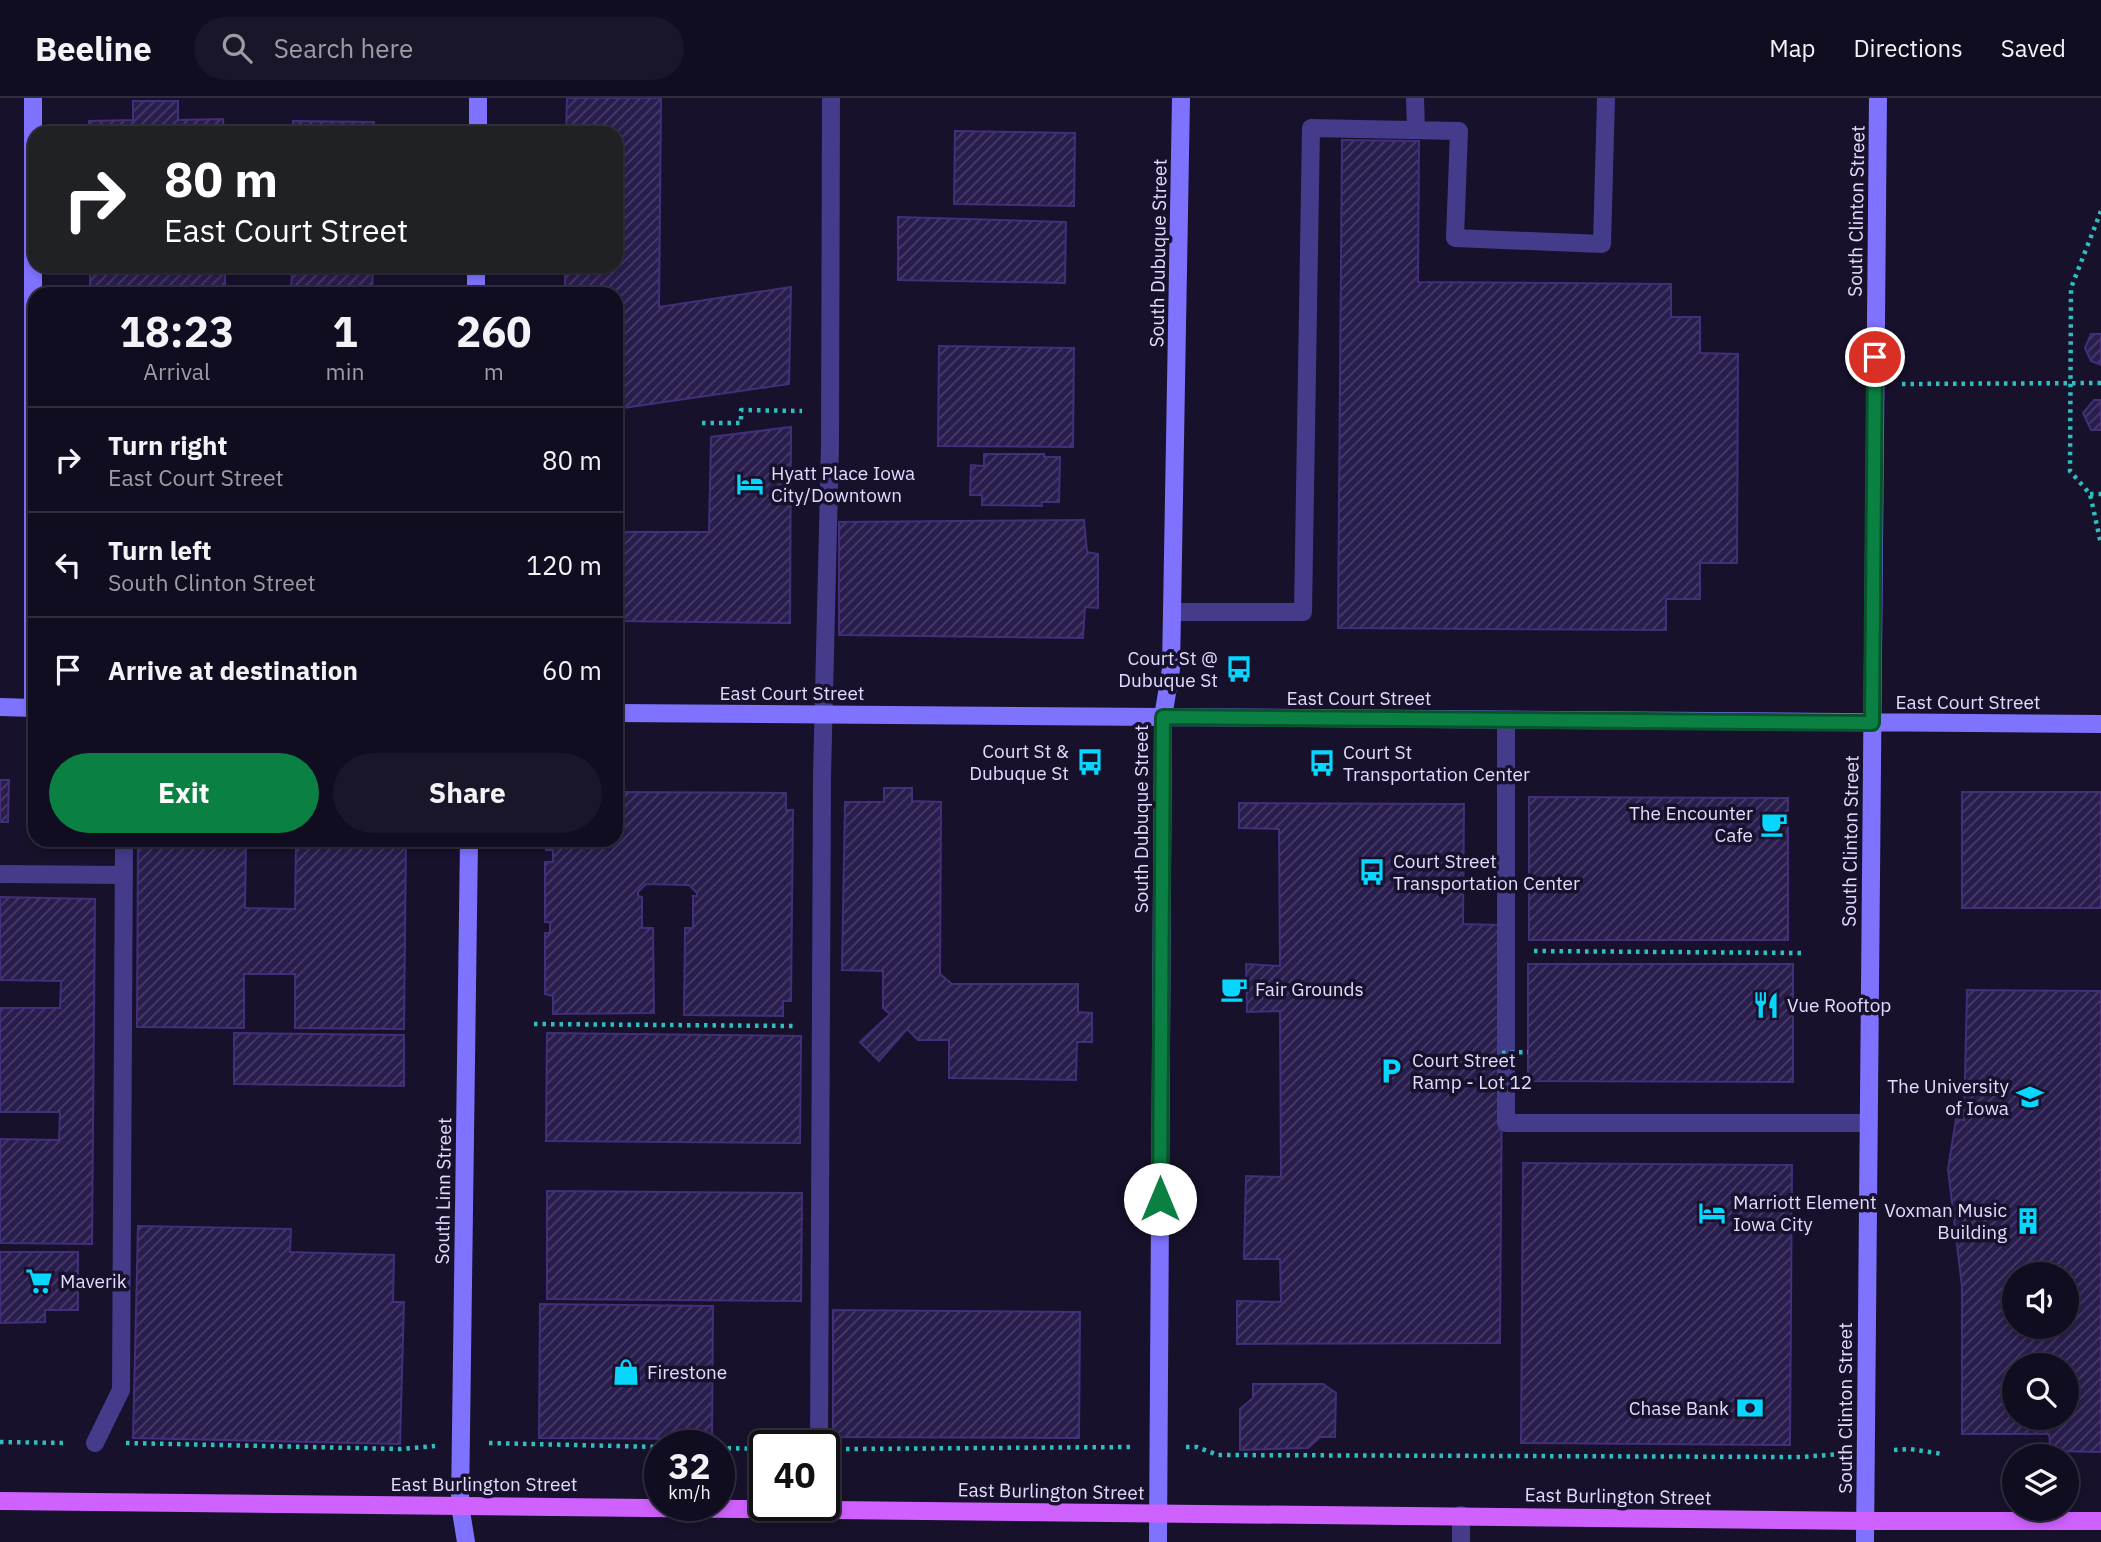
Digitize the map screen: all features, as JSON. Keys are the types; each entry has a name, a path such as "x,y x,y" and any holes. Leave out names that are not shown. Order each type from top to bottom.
{"main road":[{"name":"East Burlington Street","path":"0,1502 749,1507"},
{"name":"East Burlington Street","path":"840,1507 1865,1521 2101,1521"}],"street":[{"path":"33,98 33,126"},
{"path":"478,98 478,126"},
{"name":"South Dubuque Street","path":"1158,1542 1163,717 1171,669 1181,98"},
{"name":"South Clinton Street","path":"1865,1542 1878,98"},
{"path":"0,708 28,708"},
{"name":"East Court Street","path":"623,713 2101,724"},
{"name":"South Linn Street","path":"466,1542 460,1505 469,847"}],"lane":[{"path":"819,1430 824,714 831,411 831,98"},
{"path":"1415,98 1416,130"},
{"path":"1172,612 1303,612 1311,128 1459,131 1455,238 1602,244 1606,98"},
{"path":"1506,720 1506,1123 1868,1123"},
{"path":"95,1443 121,1390 124,847"},
{"path":"0,874 124,875"},
{"path":"1461,1515 1461,1542"}],"path":[{"path":"2101,211 2071,288 2070,383 2070,471 2090,494 2101,544"},
{"path":"1875,384 2101,383"},
{"path":"702,423 741,423 741,410 831,411"},
{"path":"2090,494 2101,494"},
{"path":"1506,951 1802,953"},
{"path":"534,1024 821,1027"},
{"path":"1502,1053 1528,1052"},
{"path":"0,1442 400,1449 461,1443 644,1447"},
{"path":"840,1449 1197,1447 1218,1455 1802,1457 1910,1449 1942,1454"}],"building":[{"path":"567,98 661,98 659,307 791,287 789,384 623,408 623,287 565,287 565,273 623,273 623,126 566,126"},
{"path":"133,101 178,101 178,120 223,119 224,126 89,126 89,121 133,120"},
{"path":"293,121 374,122 374,126 293,126"},
{"path":"955,131 1075,133 1074,206 954,204"},
{"path":"1342,140 1419,141 1418,282 1671,284 1671,317 1700,317 1700,353 1738,354 1737,563 1700,563 1700,599 1666,599 1666,630 1338,628"},
{"path":"898,217 1066,222 1065,283 898,280"},
{"path":"90,273 225,273 225,287 90,287"},
{"path":"292,273 373,273 372,287 291,287"},
{"path":"2091,334 2101,334 2101,365 2091,361 2085,348"},
{"path":"939,346 1074,348 1073,447 938,446"},
{"path":"2094,400 2101,400 2101,430 2091,430 2083,413"},
{"name":"Hyatt Place Iowa City/Downtown","path":"791,427 790,623 623,621 623,532 709,532 711,437"},
{"path":"984,454 1044,454 1044,457 1060,457 1059,502 1042,502 1042,506 982,505 982,495 970,495 971,465 984,466"},
{"path":"1084,520 1087,552 1098,554 1098,608 1085,607 1083,638 839,635 839,522"},
{"path":"0,780 9,780 8,822 0,822"},
{"path":"884,788 912,788 912,801 941,802 940,974 952,984 1078,984 1078,1012 1092,1013 1092,1042 1077,1042 1076,1080 949,1078 949,1040 918,1040 907,1029 879,1061 860,1042 890,1014 883,1008 883,971 842,970 845,802 884,802"},
{"path":"623,792 786,793 786,810 793,810 791,1001 783,1001 783,1016 684,1015 685,928 693,928 693,896 697,896 697,893 689,885 646,884 638,892 638,896 642,897 642,928 653,928 654,1013 553,1014 553,996 545,994 545,933 550,933 550,922 545,922 545,862 553,862 553,850 546,850 546,847 623,847"},
{"path":"1962,792 2101,792 2101,908 1962,908"},
{"path":"1529,797 1788,798 1788,940 1529,940"},
{"name":"Court Street Ramp - Lot 12","path":"1239,803 1464,804 1463,924 1503,925 1500,1343 1237,1344 1237,1301 1281,1302 1280,1259 1244,1259 1246,1176 1281,1177 1280,1011 1247,1012 1246,964 1280,966 1279,829 1239,828"},
{"path":"138,847 246,847 245,908 295,909 296,847 406,847 404,1029 295,1028 295,974 244,974 244,1028 137,1027"},
{"path":"0,897 95,899 92,1244 0,1243 0,1139 59,1140 60,1112 0,1112 0,1008 60,1008 61,981 0,980"},
{"path":"1528,964 1793,964 1793,1082 1528,1081"},
{"name":"The University of Iowa","path":"1967,990 2101,991 2101,1452 2079,1452 2079,1444 2050,1444 2049,1434 1962,1434 1962,1287 1948,1169 1956,1119 1964,1120"},
{"path":"234,1033 404,1035 404,1086 234,1084"},
{"path":"547,1033 801,1036 800,1143 546,1141"},
{"path":"1523,1163 1792,1165 1790,1445 1521,1443"},
{"path":"547,1191 802,1193 801,1301 547,1299"},
{"path":"138,1226 291,1229 290,1252 394,1255 393,1302 404,1302 400,1444 133,1438"},
{"name":"Maverik","path":"0,1252 78,1252 78,1310 45,1310 45,1322 0,1323"},
{"name":"Firestone","path":"540,1304 713,1306 712,1430 644,1430 644,1439 539,1438"},
{"path":"833,1310 1080,1312 1079,1438 840,1437 840,1430 833,1430"},
{"path":"1253,1384 1323,1384 1336,1393 1335,1437 1320,1437 1308,1448 1240,1450 1240,1409 1253,1398"}],"place":[{"name":"Hyatt Place Iowa City/Downtown","path":"750,484"},
{"name":"Court St @ Dubuque St","path":"1239,669"},
{"name":"Court St & Dubuque St","path":"1090,762"},
{"name":"Court St Transportation Center","path":"1322,763"},
{"name":"The Encounter Cafe","path":"1774,824"},
{"name":"Court Street Transportation Center","path":"1372,872"},
{"name":"Fair Grounds","path":"1234,989"},
{"name":"Vue Rooftop","path":"1766,1005"},
{"name":"Court Street Ramp - Lot 12","path":"1391,1071"},
{"name":"The University of Iowa","path":"2030,1097"},
{"name":"Marriott Element Iowa City","path":"1712,1213"},
{"name":"Voxman Music Building","path":"2028,1221"},
{"name":"Maverik","path":"39,1281"},
{"name":"Firestone","path":"626,1372"},
{"name":"Chase Bank","path":"1750,1408"}],"route":[{"path":"1160,1199 1163,717 1872,723 1875,357"}]}
